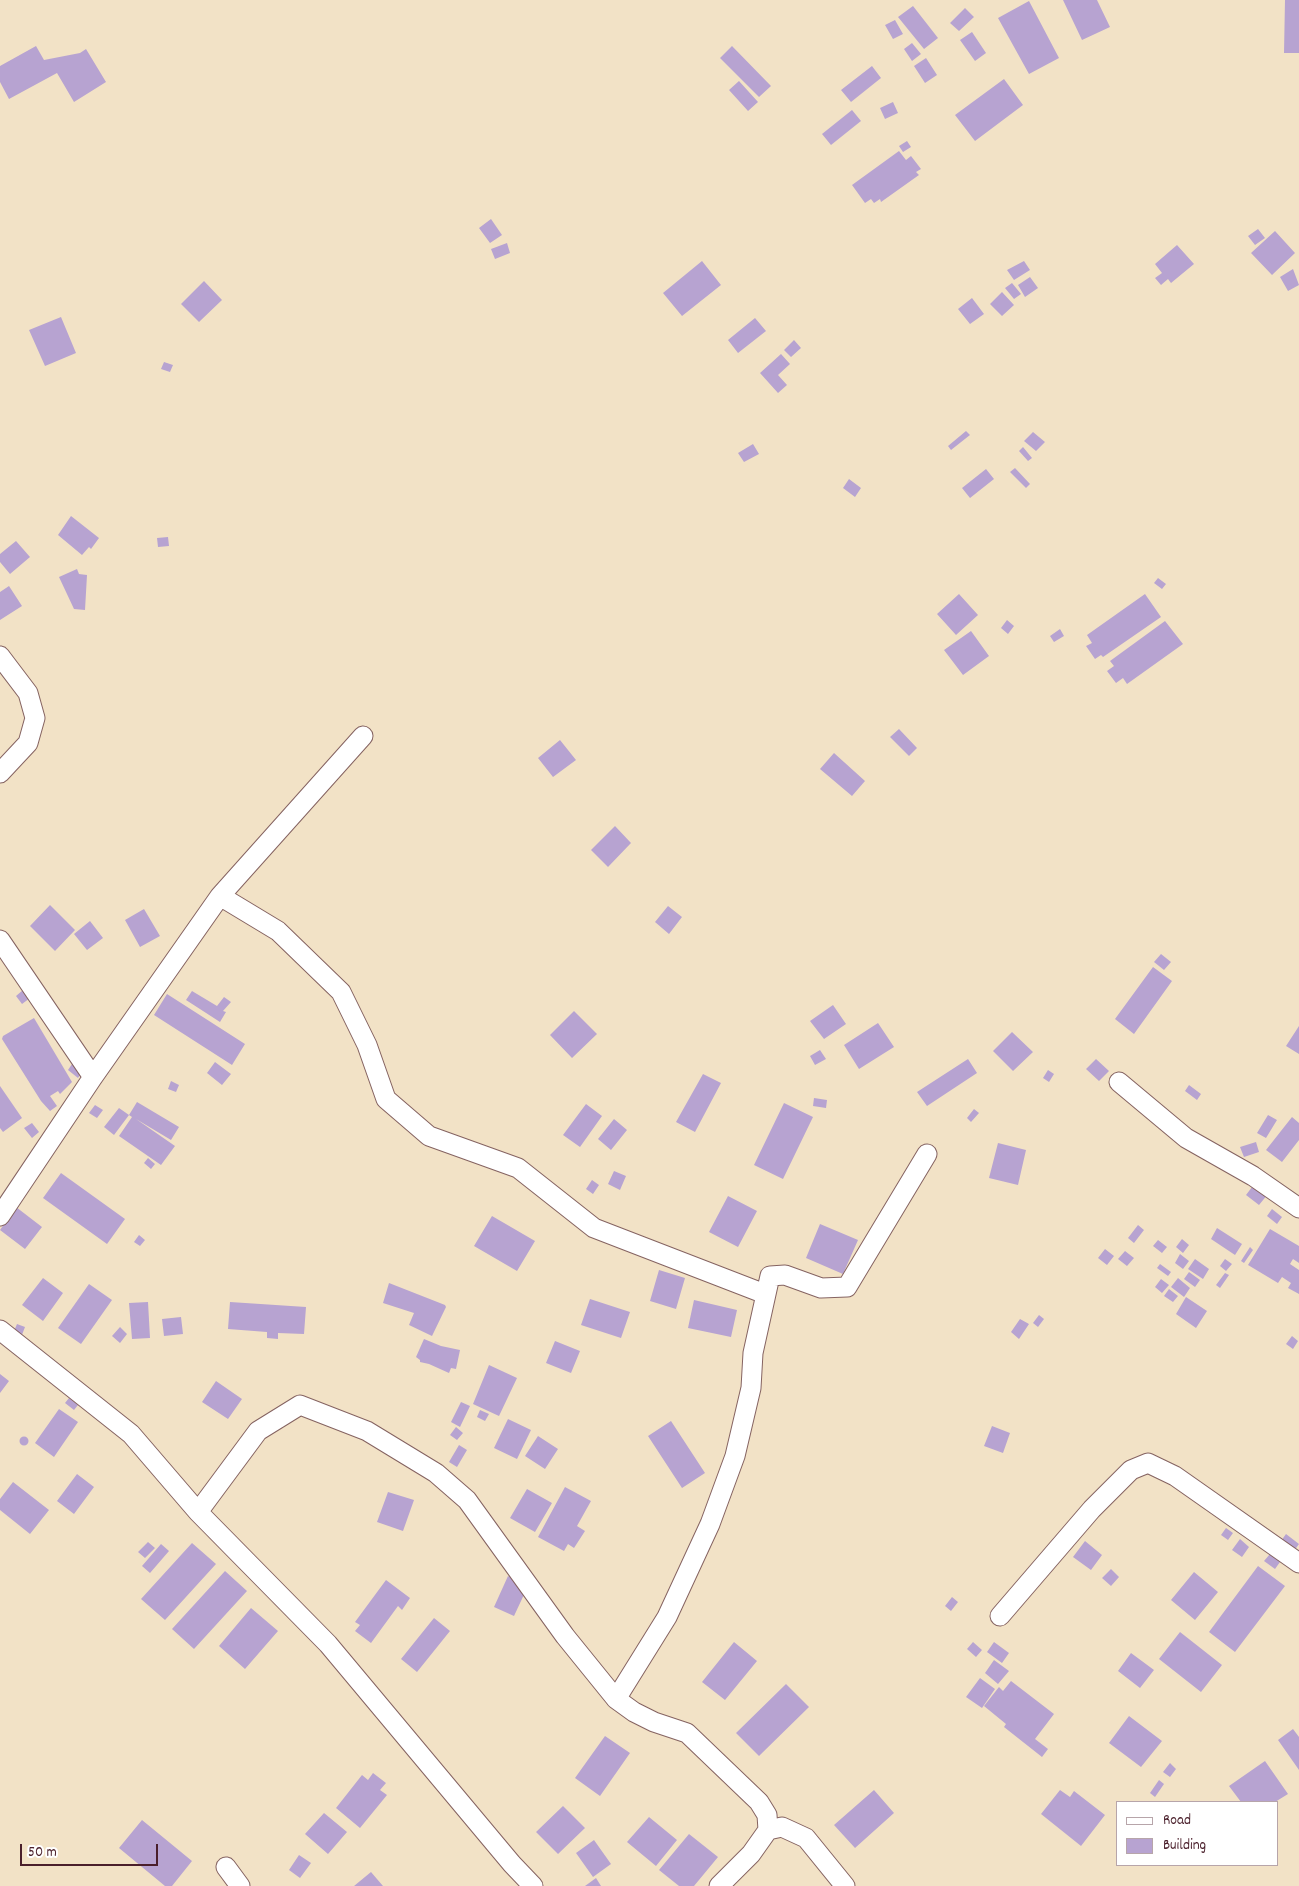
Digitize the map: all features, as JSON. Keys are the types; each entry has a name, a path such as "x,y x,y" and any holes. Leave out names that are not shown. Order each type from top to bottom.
{"street":[{"path":"0,656 28,693 35,718 28,743 0,773"},
{"path":"0,1216 93,1077 220,896 364,736"},
{"path":"220,896 278,931 341,992 367,1045 386,1100 429,1136 518,1168 594,1228 765,1294"},
{"path":"0,940 93,1077"},
{"path":"1119,1082 1186,1138 1252,1176 1299,1208"},
{"path":"616,1699 667,1617 713,1516 735,1456 751,1388 753,1353 770,1276 785,1274 821,1288 847,1288 927,1154"},
{"path":"0,1330 131,1434 198,1512 328,1644 512,1864 533,1886"},
{"path":"198,1512 258,1431 300,1405 367,1431 436,1473 468,1500 565,1636 616,1699 648,1718 688,1733 759,1802 767,1815 768,1830 750,1854 718,1886"},
{"path":"1000,1616 1092,1509 1131,1470 1148,1463 1175,1476 1299,1563"},
{"path":"768,1830 782,1828 806,1838 845,1886"},
{"path":"226,1867 240,1886"}],"building":[{"path":"1063,0 1097,0 1110,27 1082,40"},
{"path":"1285,0 1299,0 1299,53 1284,53"},
{"path":"1029,1 1059,58 1029,74 998,18"},
{"path":"913,6 938,38 924,49 898,17"},
{"path":"965,8 974,17 959,31 950,23"},
{"path":"895,20 903,34 893,39 885,25"},
{"path":"972,32 986,53 975,61 960,40"},
{"path":"912,43 921,54 912,61 904,49"},
{"path":"36,46 44,60 80,53 86,49 106,82 74,102 57,73 9,99 0,82 0,66"},
{"path":"732,46 771,86 759,97 720,58"},
{"path":"926,58 937,75 925,83 914,66"},
{"path":"872,66 881,78 851,102 841,90"},
{"path":"1004,79 1023,105 975,141 955,115"},
{"path":"739,81 758,102 748,111 729,90"},
{"path":"893,102 898,113 885,119 880,108"},
{"path":"852,110 861,121 831,145 822,134"},
{"path":"907,141 911,147 903,152 899,146"},
{"path":"899,151 906,160 911,156 921,169 916,172 919,175 881,202 880,199 874,203 871,199 865,203 852,185"},
{"path":"491,219 502,235 490,243 479,228"},
{"path":"1258,229 1265,238 1255,245 1248,236"},
{"path":"1275,231 1295,253 1272,275 1251,253"},
{"path":"507,243 510,253 495,259 491,249"},
{"path":"1177,245 1194,264 1171,283 1168,279 1161,285 1155,278 1162,273 1155,264"},
{"path":"702,261 721,285 682,316 663,293"},
{"path":"1024,261 1030,270 1014,280 1007,270"},
{"path":"1293,269 1299,285 1288,291 1280,277"},
{"path":"1030,277 1038,288 1025,297 1018,285"},
{"path":"204,281 222,300 199,322 181,304"},
{"path":"1012,283 1021,294 1014,299 1005,288"},
{"path":"1002,292 1014,305 1002,316 990,304"},
{"path":"972,298 984,314 970,324 958,309"},
{"path":"61,317 76,353 45,366 29,330"},
{"path":"755,318 766,331 738,353 728,340"},
{"path":"794,340 801,348 791,357 784,350"},
{"path":"781,354 790,364 778,375 787,385 778,393 760,373"},
{"path":"164,362 173,365 170,372 161,369"},
{"path":"966,431 970,435 951,450 948,446"},
{"path":"1033,432 1045,442 1036,451 1024,441"},
{"path":"753,444 759,454 744,462 738,453"},
{"path":"1023,447 1032,458 1028,461 1019,451"},
{"path":"1015,468 1030,484 1026,488 1010,472"},
{"path":"986,469 994,479 970,498 962,488"},
{"path":"849,479 861,488 855,497 843,488"},
{"path":"71,516 99,538 91,549 89,547 82,555 58,535"},
{"path":"168,537 169,546 158,547 157,538"},
{"path":"16,541 30,557 10,574 0,562 0,554"},
{"path":"77,569 79,574 87,575 85,610 74,609 59,577"},
{"path":"1158,578 1166,584 1162,589 1154,583"},
{"path":"9,586 22,606 0,620 0,592"},
{"path":"959,594 978,615 956,635 937,614"},
{"path":"1145,594 1161,617 1103,657 1101,655 1095,659 1086,646 1092,643 1087,635"},
{"path":"1007,620 1014,626 1008,634 1001,628"},
{"path":"1165,621 1183,644 1127,684 1123,678 1116,683 1107,671 1114,666 1110,661"},
{"path":"1060,629 1064,636 1054,642 1050,636"},
{"path":"971,631 989,656 963,675 944,650"},
{"path":"899,729 917,748 909,756 890,737"},
{"path":"560,740 576,760 553,777 538,758"},
{"path":"834,753 865,781 852,796 820,769"},
{"path":"615,826 631,843 608,867 591,850"},
{"path":"50,905 75,930 55,951 30,926"},
{"path":"668,906 682,917 669,934 655,922"},
{"path":"144,909 160,936 140,947 125,920"},
{"path":"90,921 103,938 87,950 74,934"},
{"path":"1161,954 1171,962 1164,970 1154,962"},
{"path":"1153,967 1172,981 1134,1034 1115,1019"},
{"path":"23,990 30,998 22,1004 16,996"},
{"path":"192,991 217,1006 224,997 231,1002 223,1011 226,1012 220,1022 186,1000"},
{"path":"167,994 245,1044 232,1065 154,1015"},
{"path":"833,1005 846,1024 824,1039 810,1021"},
{"path":"574,1011 597,1034 572,1058 550,1035"},
{"path":"34,1018 72,1082 60,1094 58,1091 50,1096 57,1106 50,1111 41,1101 2,1039 3,1036"},
{"path":"878,1023 894,1047 859,1069 844,1045"},
{"path":"1299,1026 1299,1054 1286,1046"},
{"path":"1012,1032 1033,1052 1013,1071 993,1051"},
{"path":"820,1050 826,1059 815,1065 810,1056"},
{"path":"968,1059 977,1073 927,1106 917,1092"},
{"path":"1096,1059 1109,1071 1099,1081 1086,1069"},
{"path":"74,1061 85,1068 78,1078 68,1070"},
{"path":"215,1062 231,1074 222,1085 207,1073"},
{"path":"1048,1070 1054,1074 1049,1082 1043,1078"},
{"path":"703,1074 721,1083 695,1132 676,1122"},
{"path":"171,1081 179,1085 176,1092 168,1089"},
{"path":"1189,1085 1201,1094 1197,1100 1185,1091"},
{"path":"0,1086 22,1118 3,1132 0,1128"},
{"path":"814,1098 827,1100 826,1108 813,1106"},
{"path":"137,1102 179,1127 171,1140 136,1119 175,1146 161,1165 119,1136 132,1117 129,1115"},
{"path":"784,1103 813,1117 783,1179 754,1165"},
{"path":"586,1104 602,1116 580,1147 563,1135"},
{"path":"95,1105 103,1110 97,1118 89,1113"},
{"path":"119,1108 129,1115 114,1135 104,1127"},
{"path":"974,1109 979,1113 971,1122 967,1118"},
{"path":"1268,1115 1277,1120 1266,1138 1257,1133"},
{"path":"1292,1117 1299,1123 1299,1140 1282,1162 1266,1150"},
{"path":"614,1119 627,1130 611,1150 598,1139"},
{"path":"32,1123 39,1132 32,1138 24,1128"},
{"path":"1256,1142 1259,1152 1244,1157 1240,1147"},
{"path":"998,1143 1026,1150 1018,1185 989,1178"},
{"path":"148,1158 155,1164 151,1169 144,1163"},
{"path":"614,1171 626,1176 620,1190 608,1184"},
{"path":"61,1173 125,1219 107,1244 43,1198"},
{"path":"592,1180 599,1185 593,1194 586,1189"},
{"path":"1255,1183 1268,1194 1259,1205 1246,1195"},
{"path":"728,1196 757,1211 738,1247 709,1232"},
{"path":"16,1207 42,1227 25,1249 0,1230"},
{"path":"1272,1209 1282,1217 1277,1224 1267,1216"},
{"path":"492,1216 535,1241 517,1271 474,1246"},
{"path":"820,1224 858,1240 843,1274 806,1258"},
{"path":"1138,1225 1144,1230 1134,1243 1128,1238"},
{"path":"1217,1228 1242,1244 1235,1255 1211,1239"},
{"path":"1270,1229 1299,1246 1299,1263 1293,1259 1290,1264 1299,1270 1299,1294 1288,1288 1291,1283 1282,1277 1278,1283 1248,1265"},
{"path":"139,1235 145,1240 140,1246 134,1242"},
{"path":"1182,1239 1189,1245 1183,1253 1176,1247"},
{"path":"1158,1240 1167,1247 1162,1253 1153,1246"},
{"path":"1250,1247 1253,1250 1244,1263 1241,1261"},
{"path":"1105,1249 1114,1256 1107,1265 1098,1258"},
{"path":"1125,1251 1134,1258 1127,1266 1118,1259"},
{"path":"1180,1254 1189,1261 1183,1269 1175,1263"},
{"path":"1195,1259 1209,1269 1203,1279 1188,1269"},
{"path":"1225,1259 1232,1264 1226,1271 1220,1266"},
{"path":"1160,1264 1171,1272 1168,1276 1157,1268"},
{"path":"659,1270 685,1278 676,1309 650,1301"},
{"path":"1189,1272 1200,1280 1195,1287 1184,1279"},
{"path":"1225,1273 1229,1275 1220,1288 1216,1285"},
{"path":"43,1278 63,1293 43,1321 22,1305"},
{"path":"1178,1278 1190,1288 1184,1297 1171,1287"},
{"path":"1161,1279 1169,1285 1162,1293 1155,1287"},
{"path":"389,1283 445,1305 446,1307 432,1336 409,1325 414,1313 383,1303"},
{"path":"89,1284 112,1300 81,1344 58,1328"},
{"path":"1169,1289 1178,1296 1173,1302 1164,1296"},
{"path":"1186,1297 1207,1311 1196,1328 1176,1314"},
{"path":"590,1299 630,1312 621,1338 581,1325"},
{"path":"694,1300 737,1310 731,1337 688,1328"},
{"path":"148,1302 150,1338 132,1339 129,1303"},
{"path":"230,1302 306,1307 304,1334 278,1333 278,1339 267,1338 267,1332 228,1329"},
{"path":"1039,1315 1044,1319 1038,1327 1033,1323"},
{"path":"181,1317 183,1334 164,1336 162,1319"},
{"path":"1020,1319 1029,1324 1019,1339 1011,1332"},
{"path":"17,1324 25,1327 20,1340 12,1336"},
{"path":"120,1327 127,1334 120,1343 112,1336"},
{"path":"1292,1336 1298,1341 1293,1349 1286,1344"},
{"path":"424,1339 441,1346 460,1350 456,1369 451,1368 449,1373 420,1362 416,1357"},
{"path":"555,1341 580,1351 571,1373 546,1363"},
{"path":"489,1365 517,1378 499,1416 473,1404"},
{"path":"0,1374 9,1381 0,1393"},
{"path":"216,1381 242,1399 228,1419 202,1402"},
{"path":"69,1398 78,1405 74,1410 65,1403"},
{"path":"461,1402 470,1406 460,1427 451,1422"},
{"path":"59,1409 78,1422 54,1457 35,1443"},
{"path":"480,1410 489,1414 485,1421 477,1417"},
{"path":"508,1419 531,1430 517,1459 494,1448"},
{"path":"671,1421 705,1473 682,1488 648,1436"},
{"path":"992,1426 1010,1433 1003,1453 984,1446"},
{"path":"456,1427 463,1433 457,1440 450,1435"},
{"path":"24,1436 29,1441 24,1446 19,1441"},
{"path":"538,1436 558,1449 545,1469 525,1456"},
{"path":"459,1445 467,1450 457,1467 449,1462"},
{"path":"77,1474 94,1487 74,1514 57,1501"},
{"path":"13,1482 49,1510 30,1534 0,1510 0,1499"},
{"path":"565,1487 591,1501 577,1526 585,1531 574,1548 568,1544 564,1551 538,1537"},
{"path":"527,1489 552,1503 535,1532 510,1518"},
{"path":"388,1492 414,1500 403,1531 377,1522"},
{"path":"1226,1528 1233,1533 1228,1540 1221,1535"},
{"path":"1286,1534 1299,1544 1294,1551 1281,1541"},
{"path":"1240,1539 1249,1547 1242,1557 1232,1550"},
{"path":"1085,1541 1102,1555 1091,1570 1073,1557"},
{"path":"148,1542 155,1548 145,1558 138,1552"},
{"path":"192,1543 216,1564 165,1620 141,1599"},
{"path":"161,1544 169,1551 150,1573 142,1566"},
{"path":"1270,1554 1280,1562 1275,1569 1264,1561"},
{"path":"1258,1566 1285,1586 1235,1652 1209,1632"},
{"path":"1111,1569 1119,1577 1111,1586 1102,1578"},
{"path":"225,1571 247,1591 194,1649 172,1629"},
{"path":"1194,1572 1218,1592 1195,1620 1171,1600"},
{"path":"508,1576 528,1586 514,1616 494,1607"},
{"path":"386,1580 410,1598 402,1610 398,1606 371,1643 355,1631 360,1625 355,1622"},
{"path":"952,1597 958,1602 951,1611 945,1606"},
{"path":"251,1608 278,1631 245,1669 219,1646"},
{"path":"434,1618 450,1631 417,1672 401,1659"},
{"path":"1180,1632 1222,1665 1201,1692 1159,1659"},
{"path":"734,1642 757,1661 725,1700 702,1682"},
{"path":"973,1642 982,1650 976,1657 967,1649"},
{"path":"994,1642 1009,1653 1002,1663 987,1652"},
{"path":"1131,1653 1154,1670 1140,1688 1118,1671"},
{"path":"994,1660 1009,1671 998,1684 985,1673"},
{"path":"980,1678 995,1689 982,1708 966,1697"},
{"path":"1011,1681 1054,1714 1035,1739 1048,1749 1042,1757 1004,1727 1006,1724 984,1706 999,1687 1003,1691"},
{"path":"786,1684 809,1707 759,1756 736,1733"},
{"path":"1129,1716 1162,1741 1141,1767 1109,1743"},
{"path":"1293,1729 1299,1737 1299,1770 1278,1740"},
{"path":"605,1736 630,1753 600,1796 575,1778"},
{"path":"1265,1761 1288,1794 1277,1801 1240,1801 1229,1786"},
{"path":"1170,1763 1176,1769 1170,1777 1163,1772"},
{"path":"373,1773 386,1783 380,1790 387,1795 360,1828 336,1808 362,1775 368,1780"},
{"path":"1159,1780 1164,1784 1155,1797 1150,1793"},
{"path":"874,1790 894,1813 855,1848 834,1825"},
{"path":"1060,1790 1070,1797 1074,1791 1105,1815 1081,1846 1041,1814"},
{"path":"563,1806 585,1828 558,1854 536,1832"},
{"path":"324,1813 347,1832 328,1854 305,1834"},
{"path":"649,1817 677,1840 656,1866 627,1842"},
{"path":"142,1820 192,1861 172,1886 165,1886 119,1848"},
{"path":"689,1834 718,1857 694,1886 679,1886 659,1870"},
{"path":"594,1840 611,1864 593,1877 576,1853"},
{"path":"299,1855 311,1863 300,1878 289,1870"},
{"path":"371,1872 383,1886 354,1886"},
{"path":"596,1878 601,1886 585,1886"}]}
